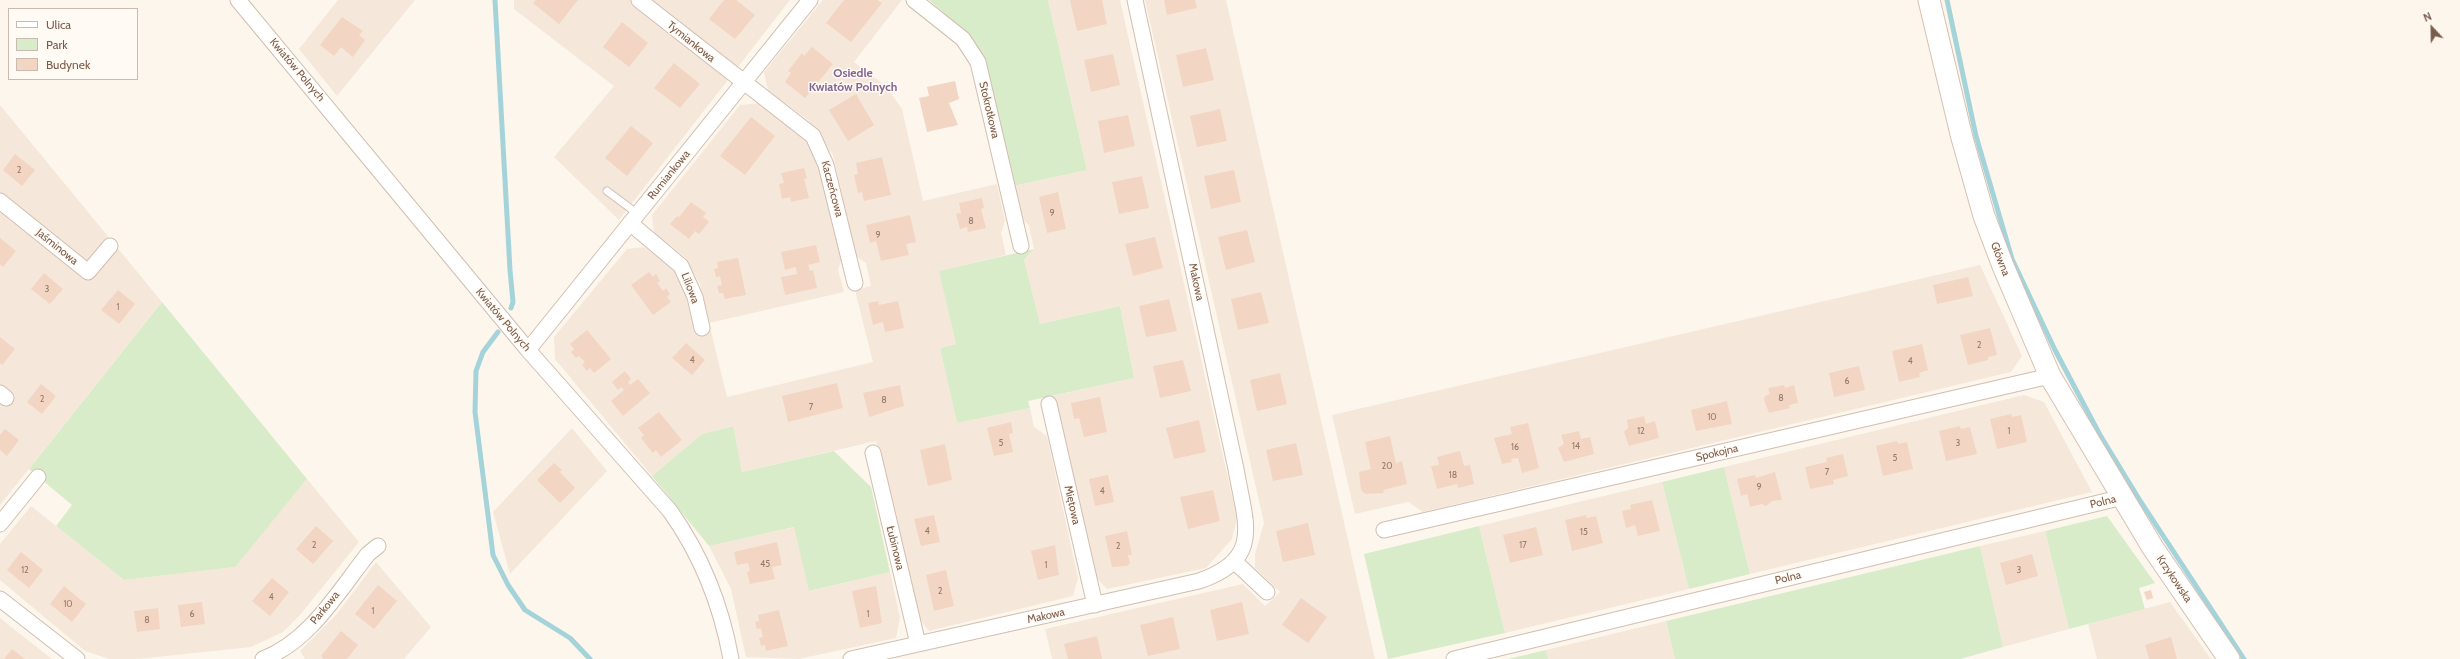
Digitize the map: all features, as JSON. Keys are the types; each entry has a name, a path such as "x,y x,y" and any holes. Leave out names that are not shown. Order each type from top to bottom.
{"street":[{"name":"Kwiatów Polnych","path":"238,0 528,350 670,511 690,539 719,606 731,659"},
{"name":"Tymiankowa","path":"639,0 744,83"},
{"name":"Rumiankowa","path":"528,350 810,0"},
{"name":"Stokrotkowa","path":"914,0 963,39 978,62 1021,246"},
{"name":"Makowa","path":"851,659 1095,606 1199,581 1219,574 1235,562 1243,550 1247,532 1236,469 1135,0"},
{"name":"Główna","path":"1929,0 1962,138 1984,216 2002,266 2050,376 2123,497"},
{"name":"Kaczeńcowa","path":"744,83 813,136 826,164 855,283"},
{"name":"Jaśminowa","path":"0,201 88,272 110,246"},
{"name":"Liliowa","path":"634,219 681,266 695,297 702,328"},
{"name":"Spokojna","path":"1384,530 2050,376"},
{"name":"Miętowa","path":"1049,404 1095,606"},
{"name":"Łubinowa","path":"873,453 918,644"},
{"path":"0,524 38,477"},
{"name":"Polna","path":"1454,659 2123,497"},
{"name":"Krzykowska","path":"2123,497 2153,548 2229,659"},
{"name":"Parkowa","path":"263,659 279,653 298,638 368,554 378,546"},
{"path":"1235,562 1267,592"},
{"path":"0,599 77,659"}],"lane":[{"path":"607,191 634,219"}],"shaded area":[{"path":"338,0 415,0 337,96 299,49"},
{"path":"514,0 790,0 619,220 554,157 614,86 514,9"},
{"path":"823,0 902,0 854,62 885,85 902,109 923,201 997,184 1005,221 1001,233 1006,255 940,271 956,344 940,348 957,423 1030,408 1034,427 1047,436 1078,578 1073,596 929,631 916,614 876,441 742,472 732,426 702,434 652,476 555,359 554,337 627,249 644,247 673,268 684,290 694,327 708,323 700,284 685,257 654,233 652,215 740,105 760,103 807,141 817,160 842,258 838,270 844,292 709,323 727,397 873,362 855,290 871,286 866,263 856,256 833,155 808,120 768,91 764,72"},
{"path":"1048,0 1120,0 1237,518 1232,539 1206,568 1107,589 1093,574 1052,396 1134,378 1120,306 1040,324 1024,260 1034,249 1029,226 1021,217 1013,186 1087,170"},
{"path":"1145,0 1226,0 1375,659 1052,659 1045,629 1243,584 1265,606 1280,592 1255,568 1255,554 1264,523"},
{"path":"0,105 162,302 0,505"},
{"path":"1980,265 2022,356 2011,372 1423,512 1408,502 1355,514 1332,415"},
{"path":"2024,395 2044,402 2092,492 1750,574 1724,467"},
{"path":"572,428 607,471 510,574 493,512"},
{"path":"307,479 359,542 300,615 283,632 251,647 138,659 109,659 85,651 0,580 0,544 31,506 124,580 234,567"},
{"path":"1662,482 1689,589 1505,633 1479,526"},
{"path":"795,527 810,591 890,572 900,617 896,638 799,659 746,657 731,589 709,546"},
{"path":"2045,531 2069,629 2003,647 1980,546"},
{"path":"376,562 431,627 404,659 305,659 300,651 336,615"},
{"path":"2170,602 2211,659 2097,659 2088,624"},
{"path":"0,618 15,630 52,659 0,659"},
{"path":"1666,621 1675,659 1548,659 1546,650"}],"green space":[{"path":"929,0 1048,0 1087,170 1013,186 985,59 968,34"},
{"path":"1034,249 1024,260 1040,324 1120,306 1134,378 1028,401 1030,408 957,423 940,348 956,344 939,271"},
{"path":"162,302 307,479 235,567 124,580 56,526 72,505 29,469"},
{"path":"733,426 742,472 834,451 871,487 890,572 809,591 794,527 709,546 652,476 702,434"},
{"path":"1724,467 1750,574 1689,589 1662,482"},
{"path":"2107,516 2155,583 2139,588 2145,609 2069,629 2045,531"},
{"path":"1479,526 1505,633 1388,659 1364,554"},
{"path":"1980,546 2003,647 1960,659 1675,659 1666,621"},
{"path":"1546,650 1548,659 1508,659"}],"building":[{"path":"536,0 578,0 559,24 533,3"},
{"path":"724,0 736,0 755,15 735,39 709,19"},
{"path":"844,0 877,0 882,3 851,42 826,23"},
{"path":"1070,0 1102,0 1107,24 1077,31"},
{"path":"1164,0 1195,0 1197,8 1167,15"},
{"path":"342,17 363,31 359,35 365,40 353,57 341,47 334,56 320,45"},
{"path":"622,22 648,43 629,67 603,47"},
{"path":"812,47 833,64 805,98 785,82 791,73 788,71 802,53 804,56"},
{"path":"1206,48 1214,80 1183,87 1176,55"},
{"path":"1113,54 1120,85 1091,92 1084,60"},
{"path":"674,63 700,84 680,108 654,88"},
{"path":"955,81 959,99 949,103 958,125 927,132 919,98 929,96 927,87"},
{"path":"856,94 874,125 848,141 829,110"},
{"path":"1220,109 1227,141 1197,147 1190,116"},
{"path":"1128,115 1135,146 1104,153 1098,121"},
{"path":"751,117 775,136 745,175 720,156"},
{"path":"631,126 653,143 627,176 605,158"},
{"path":"15,154 35,170 22,186 3,170"},
{"path":"882,157 891,195 864,201 862,192 858,193 854,175 858,174 856,163"},
{"path":"804,168 807,178 804,179 809,198 791,202 790,197 782,199 779,184 784,183 781,173"},
{"path":"1234,170 1241,202 1211,209 1204,176"},
{"path":"1142,176 1149,208 1119,214 1112,182"},
{"path":"1058,192 1066,229 1047,233 1039,197"},
{"path":"982,198 984,208 981,209 986,228 968,232 967,227 960,229 956,214 961,213 959,203"},
{"path":"691,202 706,213 703,217 709,222 699,234 695,231 689,239 670,224 677,216 679,217"},
{"path":"910,215 916,242 906,244 909,255 881,261 876,241 870,243 866,225"},
{"path":"1247,230 1255,262 1226,270 1218,237"},
{"path":"1155,237 1163,268 1133,276 1125,244"},
{"path":"0,238 16,251 3,267 0,264"},
{"path":"816,245 820,262 808,265 810,271 813,270 817,288 785,295 781,277 797,274 796,267 785,270 781,252"},
{"path":"738,258 746,295 725,299 723,293 719,293 717,286 722,285 720,276 716,277 714,269 718,268 717,262"},
{"path":"649,272 653,277 656,274 660,281 657,283 663,291 666,288 670,294 667,297 671,302 653,315 631,285"},
{"path":"44,273 63,289 50,304 31,289"},
{"path":"1968,277 1973,296 1937,304 1933,285"},
{"path":"118,290 135,304 119,324 101,310"},
{"path":"1261,292 1269,323 1238,330 1231,299"},
{"path":"1169,299 1177,331 1146,337 1139,306"},
{"path":"878,301 879,305 898,301 904,328 885,332 883,322 873,325 868,303"},
{"path":"1990,328 1997,355 1988,357 1988,360 1968,365 1960,335"},
{"path":"587,330 611,359 594,373 590,368 587,371 582,365 585,362 579,356 576,358 571,352 574,349 570,344"},
{"path":"0,337 15,349 2,365 0,363"},
{"path":"686,343 705,360 692,375 672,358"},
{"path":"1922,344 1928,370 1919,373 1920,377 1899,382 1892,351"},
{"path":"1183,360 1191,391 1160,398 1153,366"},
{"path":"1859,366 1865,390 1834,397 1829,373"},
{"path":"625,371 631,379 628,382 630,385 638,379 650,393 623,416 611,401 624,390 621,387 618,390 612,382"},
{"path":"1280,373 1287,404 1257,411 1250,380"},
{"path":"837,383 843,408 788,422 782,396"},
{"path":"41,384 56,396 42,414 27,402"},
{"path":"900,385 904,406 869,417 863,393"},
{"path":"1784,385 1785,388 1794,385 1798,403 1789,405 1790,408 1769,413 1764,400 1765,396 1770,394 1768,388"},
{"path":"1100,397 1107,432 1084,437 1079,418 1074,419 1071,403"},
{"path":"1727,401 1732,424 1696,431 1691,410"},
{"path":"659,412 682,440 661,457 656,450 653,453 641,438 644,435 638,428"},
{"path":"2011,414 2012,417 2021,415 2027,442 1997,449 1990,419"},
{"path":"1644,416 1646,424 1655,421 1659,438 1629,446 1624,432 1628,428 1627,420"},
{"path":"1199,420 1206,452 1174,459 1166,428"},
{"path":"1011,422 1013,433 1009,434 1013,452 994,456 987,428"},
{"path":"1528,423 1539,468 1522,473 1518,458 1511,459 1512,462 1502,464 1494,438 1512,434 1510,427"},
{"path":"1960,426 1961,429 1970,427 1977,454 1946,461 1939,431"},
{"path":"5,429 19,440 7,456 0,450 0,435"},
{"path":"1579,431 1581,439 1590,437 1594,454 1564,462 1558,448 1564,444 1561,435"},
{"path":"1390,436 1396,463 1402,461 1407,484 1383,490 1384,493 1365,494 1361,490 1359,472 1371,469 1365,442"},
{"path":"1897,441 1898,444 1907,442 1913,469 1883,476 1876,446"},
{"path":"1296,443 1303,475 1273,481 1266,450"},
{"path":"945,444 952,480 928,486 920,450"},
{"path":"1460,451 1464,466 1470,465 1474,484 1458,488 1457,484 1437,489 1431,466 1439,465 1437,457"},
{"path":"1843,454 1848,476 1833,480 1834,484 1810,489 1805,467 1827,462 1826,458"},
{"path":"554,463 562,470 560,472 575,488 560,503 537,480"},
{"path":"1775,472 1782,500 1772,501 1766,506 1762,504 1750,507 1747,494 1741,496 1737,479 1755,475 1756,478"},
{"path":"1108,475 1114,502 1095,506 1089,479"},
{"path":"1213,490 1220,521 1188,529 1180,497"},
{"path":"1652,500 1660,531 1638,536 1635,525 1626,528 1622,511 1631,509 1630,505"},
{"path":"934,515 940,542 921,546 914,519"},
{"path":"1586,515 1587,518 1596,516 1603,543 1572,551 1565,520"},
{"path":"1308,523 1315,555 1283,562 1276,531"},
{"path":"316,526 333,541 313,564 296,549"},
{"path":"1536,527 1543,555 1510,563 1503,535"},
{"path":"1127,531 1132,555 1128,555 1130,563 1127,566 1112,567 1105,536"},
{"path":"777,542 782,565 772,567 775,579 750,584 747,572 750,571 748,563 737,565 734,552"},
{"path":"1055,545 1059,575 1038,580 1031,551"},
{"path":"21,552 43,570 29,588 7,570"},
{"path":"2032,554 2038,576 2006,585 2000,563"},
{"path":"946,570 954,606 934,611 926,575"},
{"path":"272,578 289,592 270,616 252,601"},
{"path":"378,585 397,601 374,629 355,614"},
{"path":"64,586 86,604 72,622 50,604"},
{"path":"876,586 882,623 860,628 852,591"},
{"path":"2151,590 2153,598 2147,600 2144,592"},
{"path":"1301,598 1327,617 1308,643 1282,625"},
{"path":"202,602 205,624 181,627 178,605"},
{"path":"1242,602 1249,634 1217,641 1210,610"},
{"path":"158,608 160,629 137,632 134,611"},
{"path":"779,610 788,646 766,651 765,645 761,646 759,638 763,637 761,628 757,629 755,622 759,621 758,615"},
{"path":"1173,617 1180,649 1148,656 1140,625"},
{"path":"341,631 358,645 347,659 324,659 321,656"},
{"path":"1097,636 1102,659 1068,659 1064,644"},
{"path":"2171,637 2177,659 2149,659 2145,645"},
{"path":"12,649 25,659 4,659"}],"waterway":[{"path":"495,0 513,302 511,308"},
{"path":"1947,0 1976,136 2012,259 2055,350 2100,435 2139,499 2244,659"},
{"path":"498,332 483,352 476,371 475,412 493,555 508,585 525,610 570,638 590,659"}],"district":[{"name":"Osiedle Kwiatów Polnych","path":"853,80"}]}
